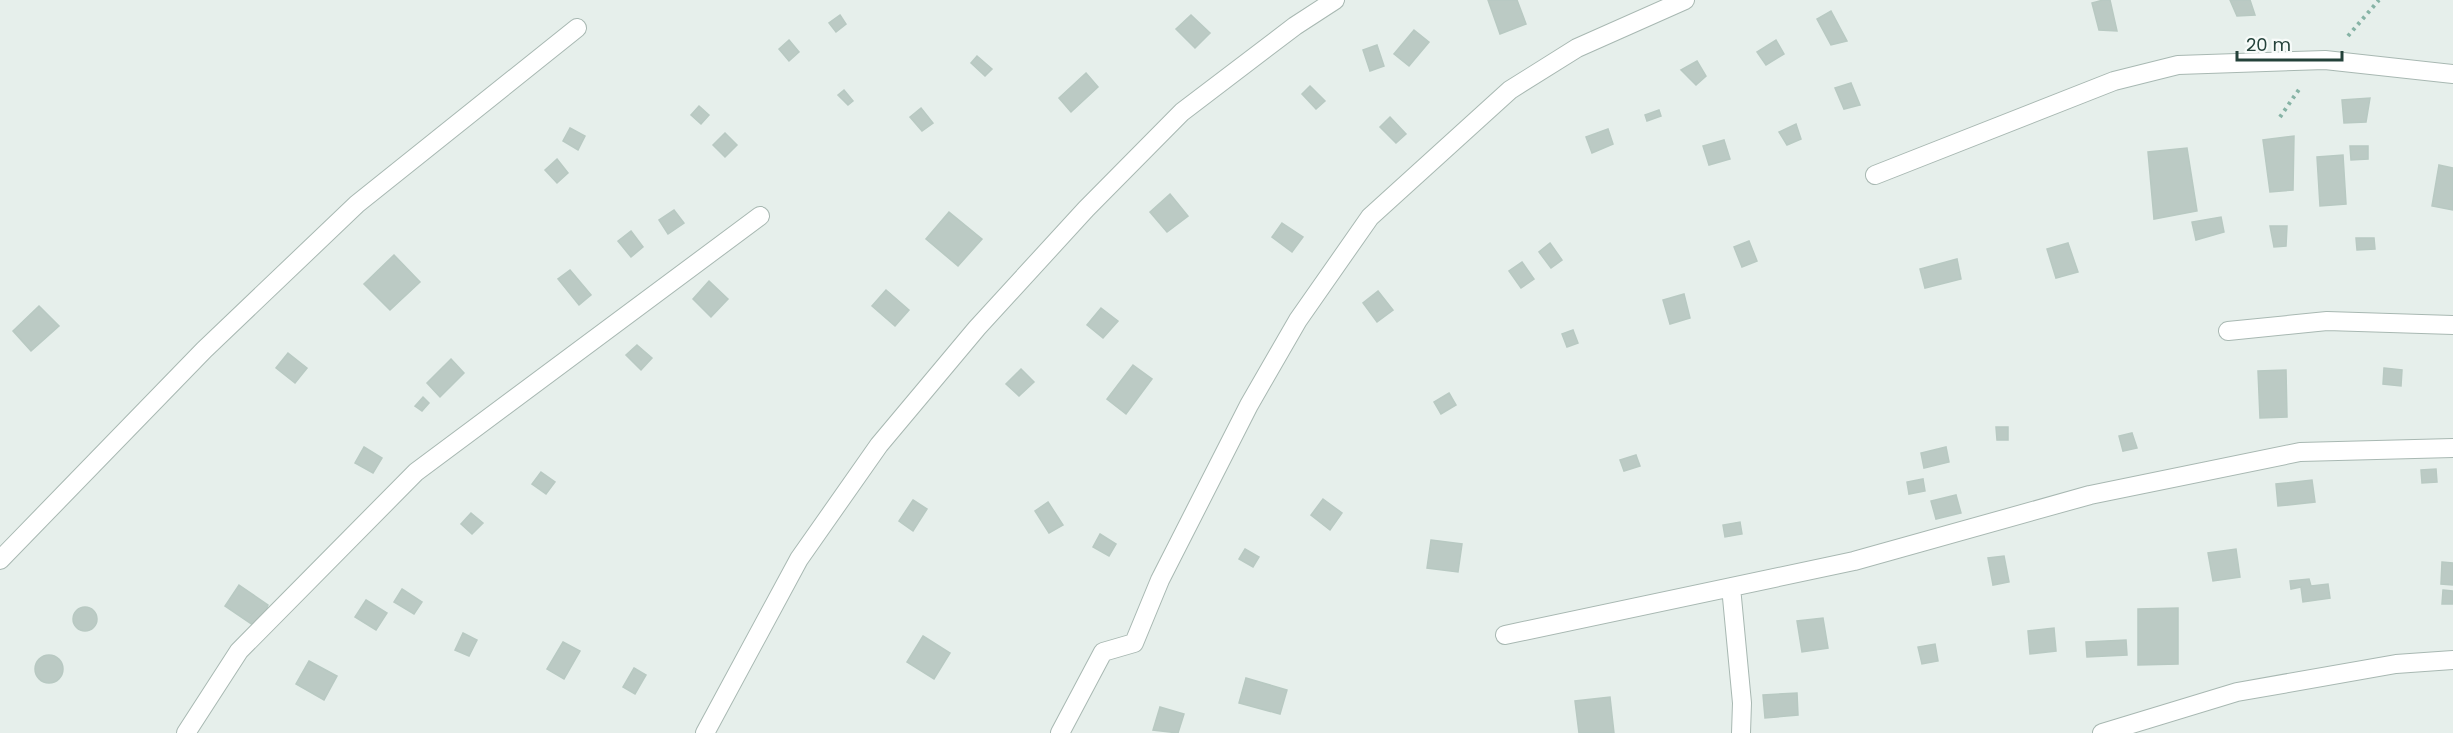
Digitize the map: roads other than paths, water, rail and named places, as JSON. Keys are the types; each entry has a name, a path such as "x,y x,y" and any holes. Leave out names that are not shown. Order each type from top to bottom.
{"street":[{"path":"705,733 799,559 879,445 977,328 1086,209 1182,112 1295,26 1335,0"},
{"path":"1060,733 1103,652 1134,644 1160,580 1249,405 1298,320 1370,217 1510,90 1577,48 1685,0"},
{"path":"0,560 204,350 357,204 577,28"},
{"path":"1875,175 2114,81 2178,65 2325,60 2453,75"},
{"path":"186,733 239,651 416,472 760,216"},
{"path":"2228,331 2327,321 2453,325"},
{"path":"1505,635 1854,561 2090,495 2300,452 2453,448"},
{"path":"1731,587 1742,703 1741,733"},
{"path":"2102,733 2237,692 2396,664 2453,660"}]}
